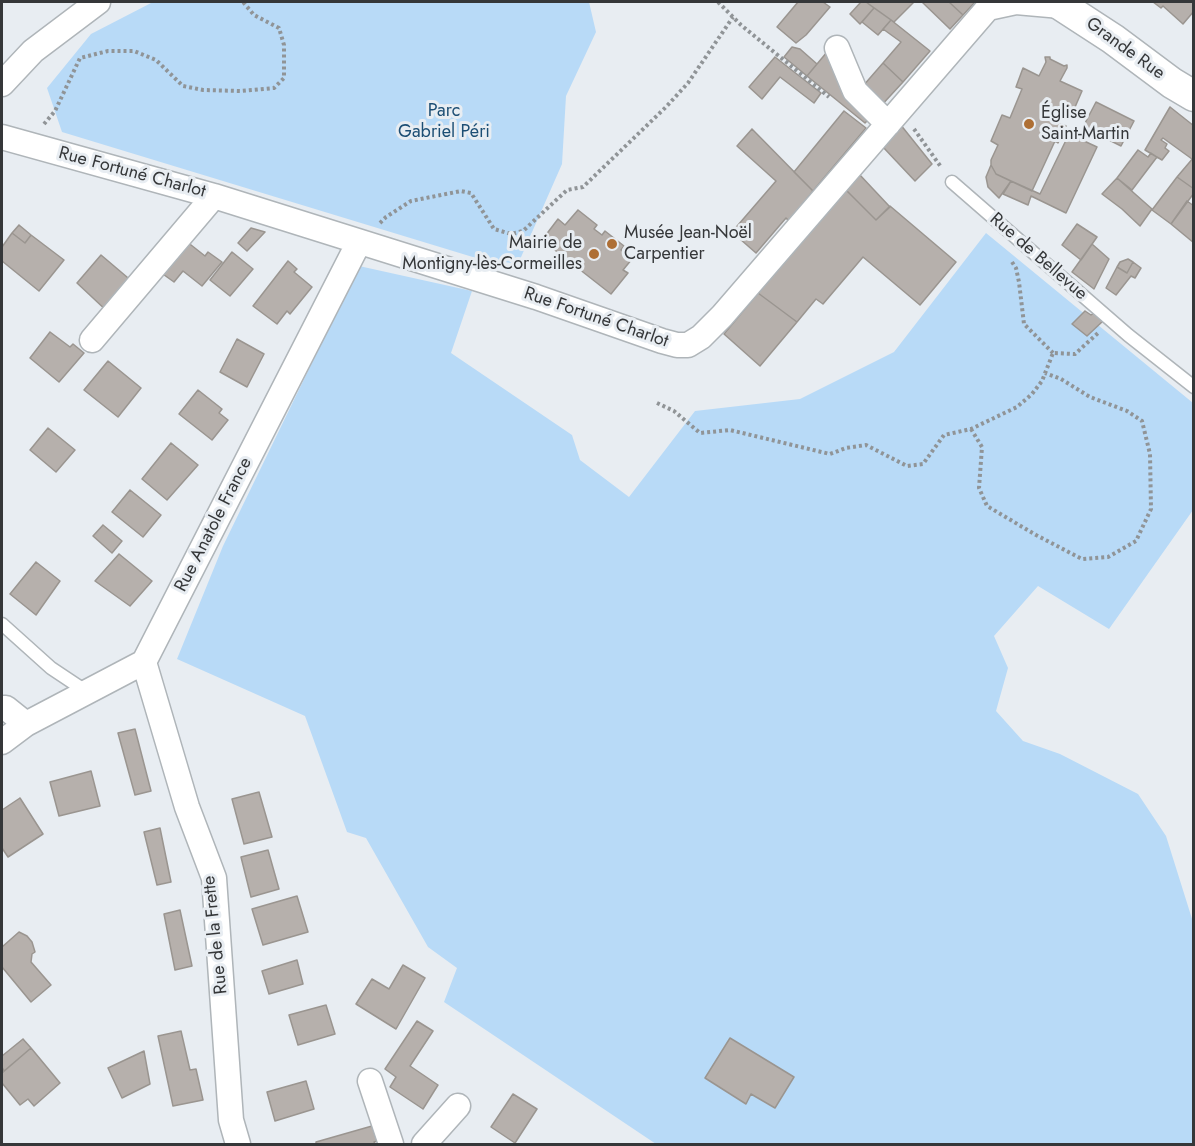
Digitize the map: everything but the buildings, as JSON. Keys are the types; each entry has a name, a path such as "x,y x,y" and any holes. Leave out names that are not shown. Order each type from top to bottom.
{"street":[{"path":"2,84 33,51 98,2"},
{"name":"Rue Fortuné Charlot","path":"2,137 214,196 536,297 663,341 688,345 701,337 722,315 990,5 1016,2 1059,4"},
{"name":"Grande Rue","path":"1059,4 1194,96"},
{"path":"837,48 855,91 894,117"},
{"path":"92,340 214,196"},
{"name":"Rue Anatole France","path":"144,662 359,242"},
{"path":"2,742 26,724 144,662"},
{"name":"Rue de la Frette","path":"144,662 187,807 214,878 231,1120 238,1144"},
{"path":"2,708 6,708 26,724"},
{"path":"370,1080 391,1144"},
{"path":"424,1144 458,1106"}],"lane":[{"name":"Rue de Bellevue","path":"952,182 1107,317 1194,387"},
{"path":"2,624 51,668 87,692"}],"path":[{"path":"44,149 44,122 55,111 80,58 108,51 134,51 156,60 183,86 222,91 274,88 284,78 284,45 279,28 254,15 243,2"},
{"path":"718,2 831,98"},
{"path":"359,242 386,217 411,201 461,191 471,193 494,228 511,234 523,231 567,190 583,187 646,127 688,83 733,17"},
{"path":"894,117 952,182"},
{"path":"1010,260 1018,275 1024,324 1053,353 1075,354 1102,329 1107,317"},
{"path":"657,403 674,411 700,433 730,430 830,454 846,448 866,445 907,466 923,464 944,435 971,429 1017,407 1032,394 1045,374 1053,353"},
{"path":"971,429 982,447 979,488 987,506 1082,559 1108,557 1136,541 1151,509 1150,454 1142,421 1127,411 1090,397 1061,379 1045,374"}],"green space":[{"name":"Parc Gabriel Péri","path":"153,2 589,2 596,32 566,96 562,164 518,264 476,258 62,132 47,88 91,34"},
{"path":"986,233 1193,403 1193,510 1109,629 1038,586 994,636 1008,668 996,711 1023,741 1060,754 1138,794 1166,836 1193,922 1193,1144 656,1144 444,1002 457,968 428,947 366,838 347,832 305,716 177,659 223,546 359,266 472,291 451,353 572,435 580,460 629,497 695,411 800,399 894,352"}],"place":[{"name":"Église Saint-Martin","path":"1029,124"},
{"name":"Musée Jean-Noël Carpentier","path":"612,244"},
{"name":"Mairie de Montigny-lès-Cormeilles","path":"594,254"}]}
